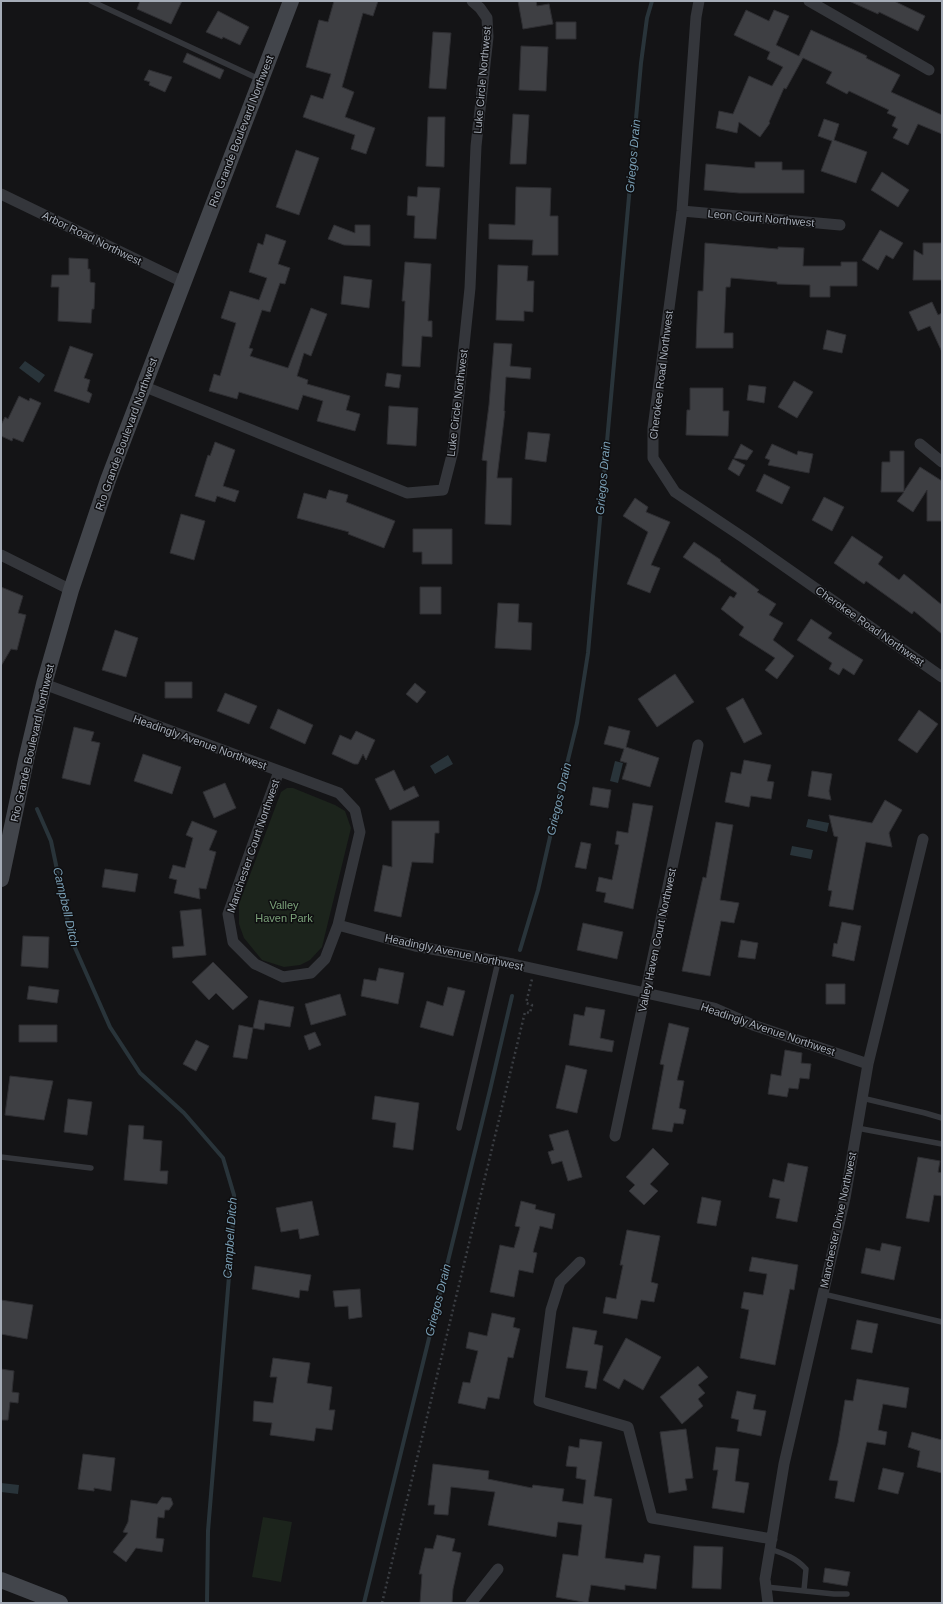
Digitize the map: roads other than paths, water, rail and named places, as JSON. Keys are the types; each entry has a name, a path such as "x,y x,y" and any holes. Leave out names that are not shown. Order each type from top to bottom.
{"main road":[{"name":"Rio Grande Boulevard Northwest","path":"1,879 26,760 44,684 71,590 108,480 291,1"},
{"path":"1,1580 60,1603"}],"street":[{"name":"Luke Circle Northwest","path":"144,386 407,493 443,490 453,451 470,288 476,146 488,38 487,18 480,8 472,1"},
{"name":"Cherokee Road Northwest","path":"699,1 696,17 682,211 653,428 653,458 675,492 744,538 942,677"},
{"path":"809,1 929,70"},
{"name":"Arbor Road Northwest","path":"1,194 183,282"},
{"name":"Leon Court Northwest","path":"682,211 840,225"},
{"path":"920,444 942,462"},
{"path":"1,555 71,590"},
{"name":"Headingly Avenue Northwest","path":"44,684 339,793 355,810 360,832 338,925 415,946 534,969 714,1008 753,1025 868,1064"},
{"name":"Valley Haven Court Northwest","path":"615,1136 698,745"},
{"name":"Manchester Court Northwest","path":"279,771 228,914 233,942 255,964 283,977 311,973 325,959 338,925"},
{"name":"Manchester Drive Northwest","path":"768,1603 765,1579 784,1464 845,1198 868,1064 923,839"},
{"path":"580,1262 560,1282 551,1310 539,1401 628,1427 652,1518 771,1544"},
{"path":"471,1603 498,1569"}],"lane":[{"path":"91,1 261,80"},
{"path":"459,1128 498,962"},
{"path":"862,1098 942,1118"},
{"path":"857,1128 942,1144"},
{"path":"1,1157 91,1168"},
{"path":"823,1294 942,1322"},
{"path":"771,1544 784,1554 798,1561 806,1569 804,1590"},
{"path":"766,1586 834,1594 847,1594"}],"waterway":[{"name":"Griegos Drain","path":"520,950 538,890 577,723 588,653 641,63 647,18 652,1"},
{"name":"Campbell Ditch","path":"37,809 51,841 72,941 110,1027 140,1073 184,1113 223,1158 234,1195 232,1240 208,1531 207,1603"},
{"name":"Griegos Drain","path":"364,1603 512,996"}],"park label":[{"name":"Valley Haven Park","path":"284,911"}]}
